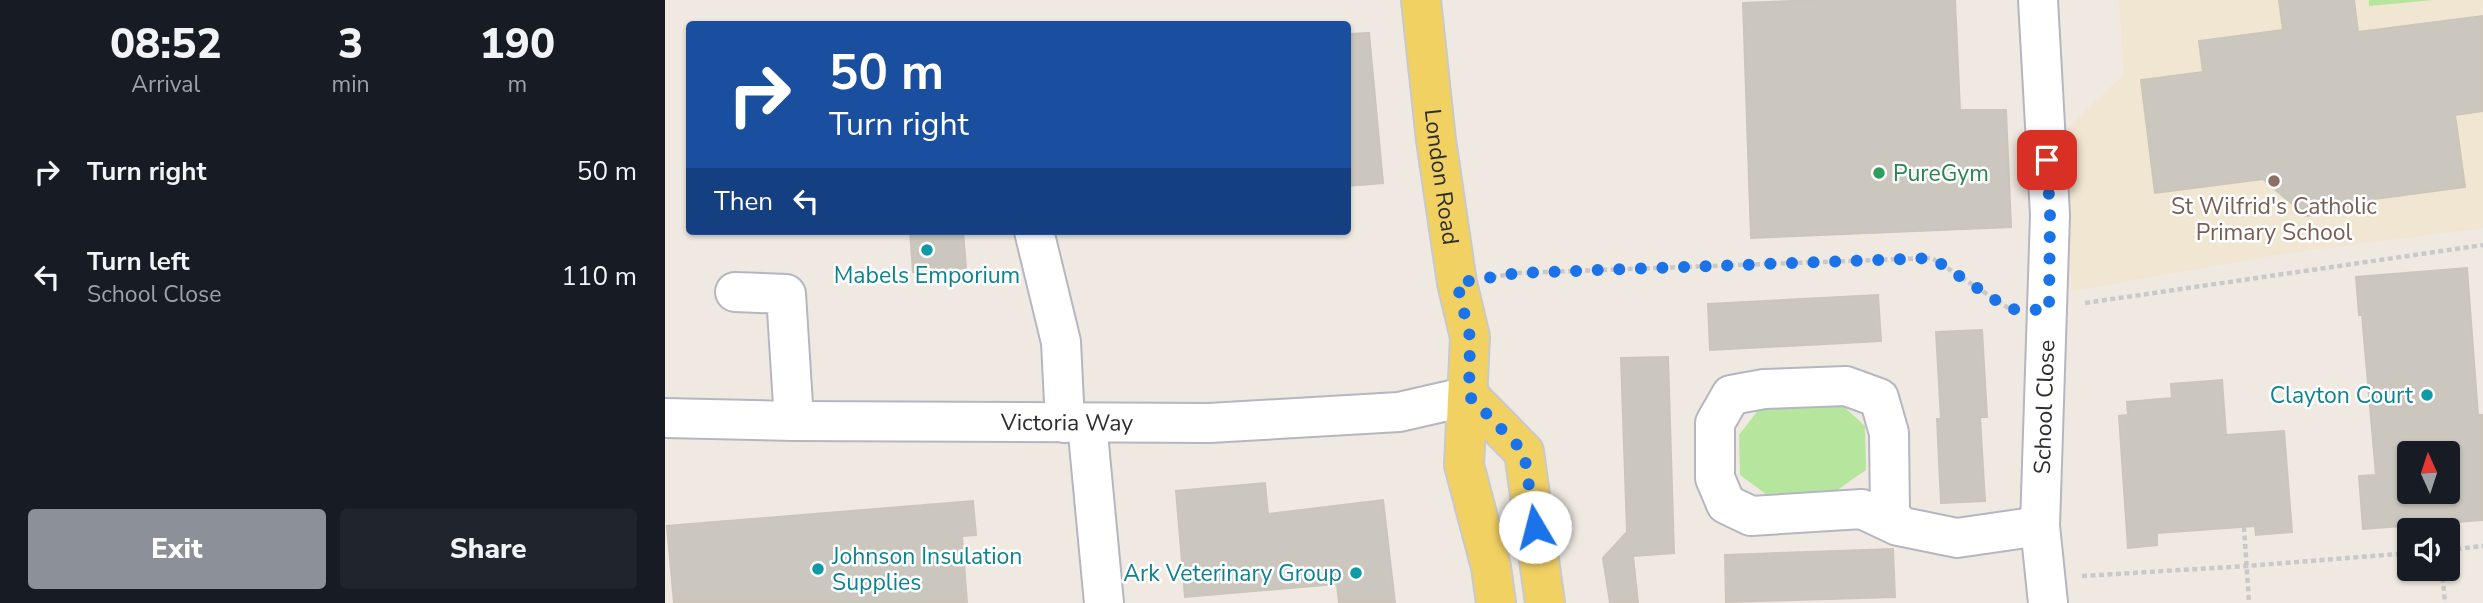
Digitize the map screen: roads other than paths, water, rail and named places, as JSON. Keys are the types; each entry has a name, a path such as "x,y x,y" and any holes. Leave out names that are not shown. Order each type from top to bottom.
{"main road":[{"name":"London Road","path":"1421,0 1436,140 1457,283 1470,337 1464,465 1491,567 1496,603"},
{"path":"1469,396 1524,452 1545,603"}],"street":[{"name":"School Close","path":"2038,0 2050,215 2040,526 2047,590"},
{"path":"1035,235 1061,342 1104,603"},
{"path":"736,292 786,294 794,421"},
{"path":"1898,526 1890,512 1889,432 1879,398 1846,386 1764,389 1731,396 1715,423 1714,478 1726,504 1751,516 1862,509 1898,526 1957,538 2040,526"},
{"name":"Victoria Way","path":"665,418 1209,423 1399,412 1469,396"}],"place":[{"name":"PureGym","path":"1879,173"},
{"name":"St Wilfrid's Catholic Primary School","path":"2274,181"},
{"name":"Mabels Emporium","path":"927,250"},
{"name":"Clayton Court","path":"2427,395"},
{"name":"Johnson Insulation Supplies","path":"818,569"},
{"name":"Ark Veterinary Group","path":"1356,573"}]}
